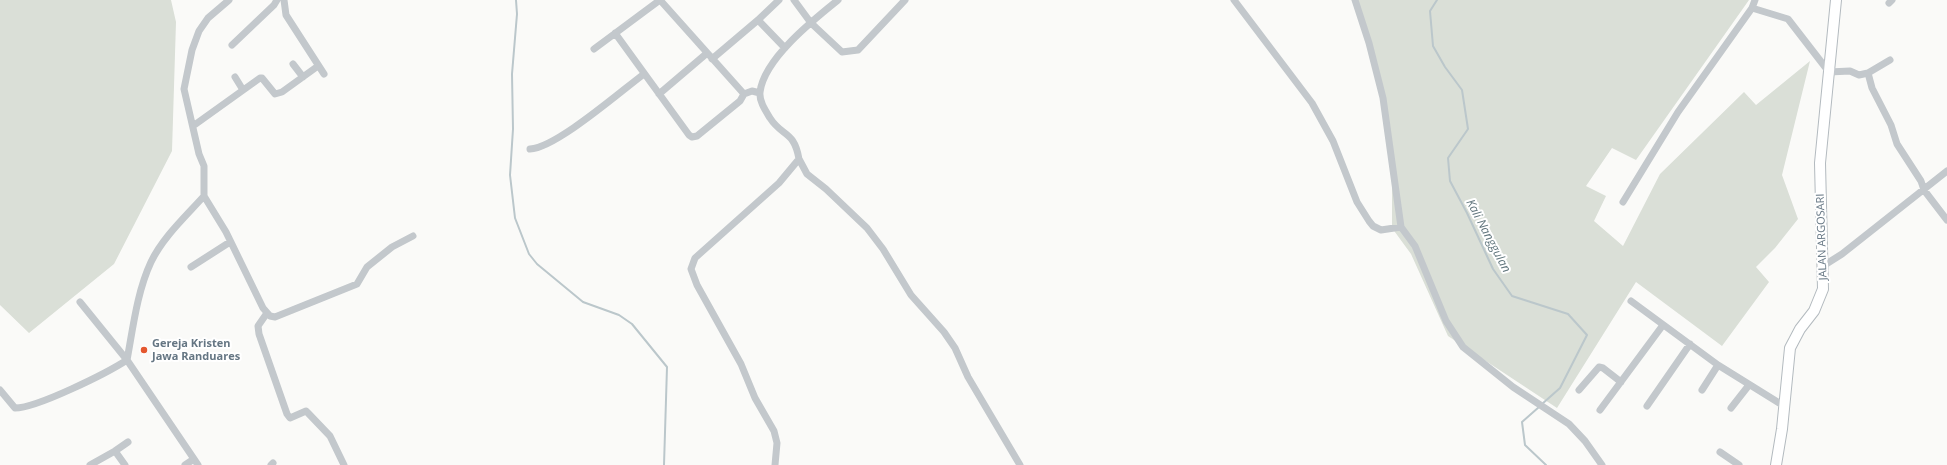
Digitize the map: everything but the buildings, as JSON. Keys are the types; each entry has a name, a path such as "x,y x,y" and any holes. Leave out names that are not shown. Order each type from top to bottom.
{"street":[{"path":"229,0 208,18 199,31 192,50 184,89 199,154 204,166 204,196 267,313 274,317 357,284 367,267 392,247 413,236"},
{"path":"232,45 274,6 277,0"},
{"path":"284,0 286,15 324,74"},
{"path":"594,49 660,0 744,94"},
{"path":"660,94 758,20 780,0"},
{"path":"794,0 811,23 842,52 849,53 858,50 905,0"},
{"path":"838,0 784,48 765,74 760,93 761,102 772,121 793,139 799,159 807,174 826,189 867,228 883,249 911,295 944,332 955,348 968,377 1020,465"},
{"path":"1234,0 1312,103 1333,141 1357,202 1369,221 1373,226 1381,230 1401,227"},
{"path":"1355,0 1369,43 1383,98 1401,227 1408,234 1418,253 1446,321 1454,336 1476,359 1513,387 1569,424 1578,432 1602,465"},
{"path":"1623,202 1678,112 1752,8 1755,0"},
{"name":"JALAN ARGOSARI","path":"1776,465 1790,348 1794,338 1820,301 1823,289 1820,163 1836,0"},
{"path":"1752,8 1788,19 1830,72 1850,71 1859,75 1868,73 1890,60"},
{"path":"758,20 784,48"},
{"path":"615,33 692,138 697,136 740,101 744,94 752,91 760,93"},
{"path":"293,64 303,77"},
{"path":"193,126 243,90 258,74 275,94 282,92 318,66"},
{"path":"1868,73 1872,88 1891,125 1898,144 1921,181 1924,190 1947,220"},
{"path":"530,149 541,147 566,133 644,74"},
{"path":"235,77 243,90"},
{"path":"776,465 777,443 774,431 754,398 741,364 696,285 692,269 695,258 779,183 799,159"},
{"path":"1823,266 1842,254 1947,171"},
{"path":"127,360 142,286 151,262 164,240 204,196"},
{"path":"191,267 230,242"},
{"path":"1631,301 1718,365 1784,406"},
{"path":"80,302 127,360 196,462 185,465"},
{"path":"267,313 258,329 287,414 290,418 306,411 330,436 344,465"},
{"path":"1600,410 1663,325"},
{"path":"1647,406 1690,344"},
{"path":"0,390 15,408 24,408 58,394 127,360"},
{"path":"1702,390 1718,365"},
{"path":"1579,390 1599,367 1603,368 1621,382"},
{"path":"1731,408 1748,385"},
{"path":"90,465 116,451 128,442"},
{"path":"116,451 125,465"},
{"path":"1720,452 1739,465"}],"shaded area":[{"path":"0,0 171,0 176,22 172,151 114,264 29,333 0,305"},
{"path":"1354,0 1749,0 1636,160 1612,148 1586,186 1606,196 1594,221 1623,246 1660,174 1744,92 1756,105 1810,61 1782,175 1798,219 1775,248 1756,267 1769,282 1722,346 1636,282 1557,408 1448,336 1411,254 1392,228 1392,171 1382,98"}],"waterway":[{"path":"516,0 517,14 512,74 513,129 510,175 515,218 529,254 537,264 583,302 619,315 632,324 667,367 664,465"},
{"name":"Kali Nanggulan","path":"1437,0 1430,11 1433,46 1445,67 1462,90 1468,129 1448,158 1450,181 1467,213 1493,269 1512,296 1568,314 1587,335 1560,388 1542,404"},
{"name":"Kali Nanggulan","path":"1539,407 1522,422 1525,445 1546,465"}],"place":[{"name":"Gereja Kristen Jawa Randuares","path":"144,350"}]}
